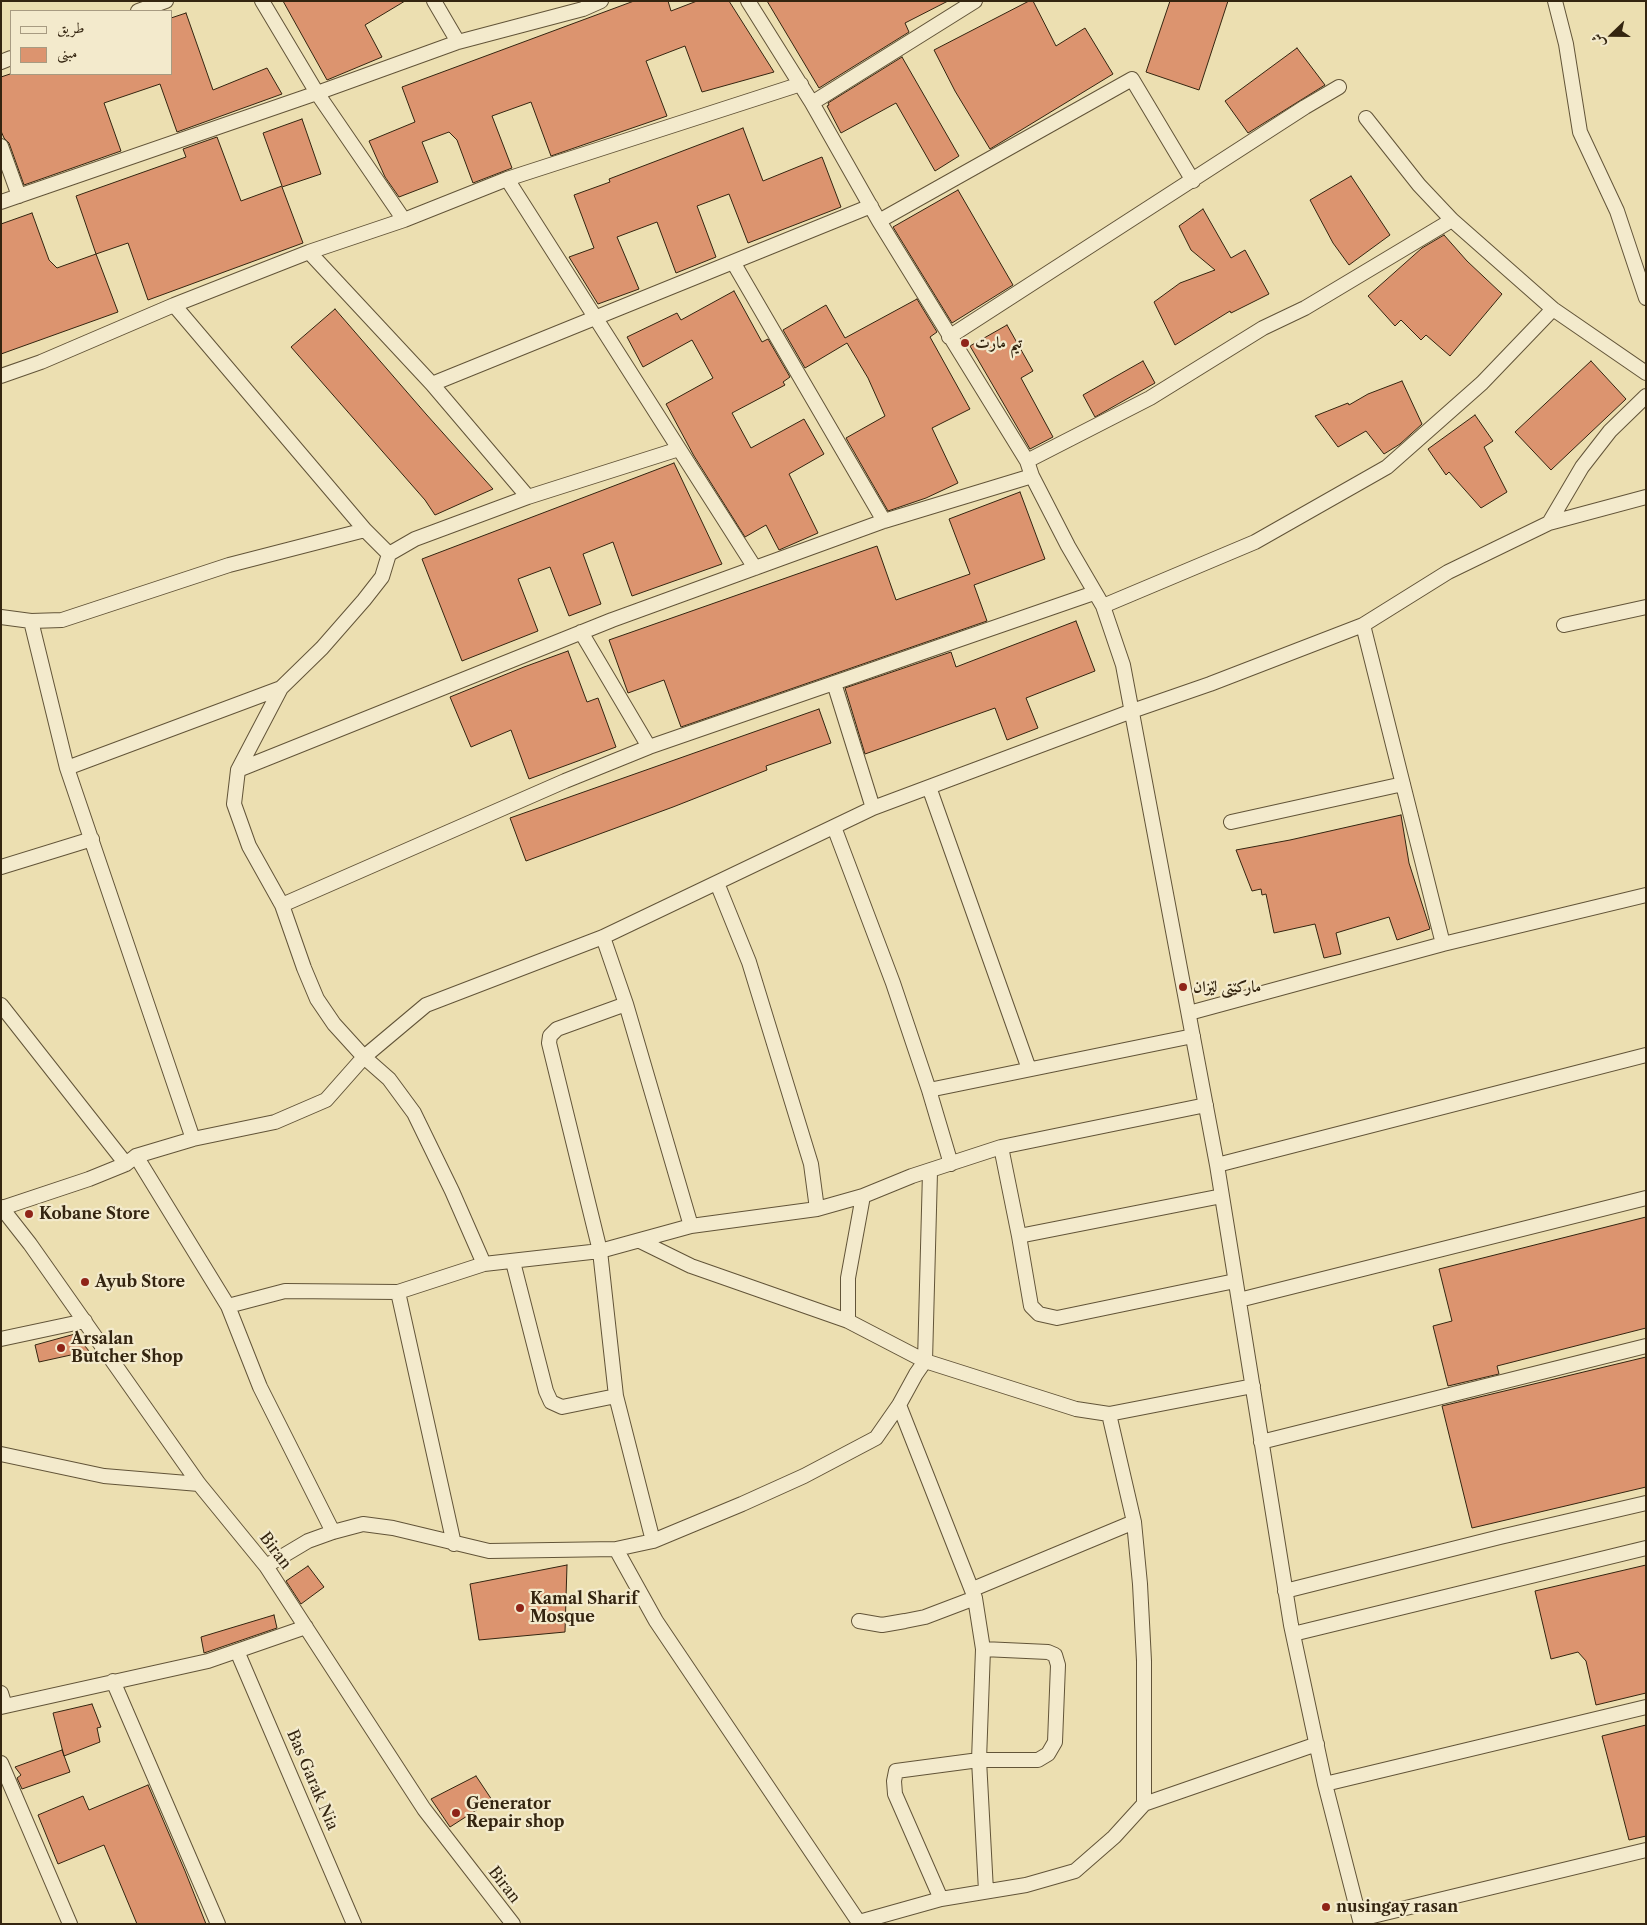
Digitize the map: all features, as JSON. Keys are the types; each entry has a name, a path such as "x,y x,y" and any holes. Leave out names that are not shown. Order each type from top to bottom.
{"street":[{"path":"141,10 166,1"},
{"path":"262,1 317,93 404,220"},
{"path":"434,1 458,42"},
{"path":"1,202 317,93 458,42 581,5 601,1"},
{"path":"748,1 812,103 878,221 1027,460 1032,476 1094,593 1103,606 1123,665 1217,1165 1293,1634 1325,1784 1361,1921 1646,1850"},
{"path":"812,103 974,1"},
{"path":"1556,1 1566,44 1580,132 1617,211 1646,298"},
{"path":"878,221 1132,79 1193,181"},
{"path":"1,376 41,362 309,252 404,220 507,179 800,84"},
{"path":"949,337 1305,107 1339,87"},
{"path":"1366,118 1419,185 1452,220 1553,310 1646,373"},
{"path":"1,146 19,196"},
{"path":"507,179 754,568"},
{"path":"432,384 871,206"},
{"path":"1027,460 1150,398 1263,328 1305,308 1452,220"},
{"path":"309,252 432,384 528,497"},
{"path":"733,262 884,521"},
{"path":"174,306 366,530 389,554"},
{"path":"1103,606 1255,542 1387,467 1482,383 1553,310"},
{"path":"1549,523 1582,467 1610,431 1646,396"},
{"path":"484,1264 452,1191 414,1113 389,1079 364,1057 334,1024 317,999 282,905 249,846 234,804 238,770 282,688 322,648 364,600 382,577 389,554 415,540 528,497 679,449"},
{"path":"238,770 581,632 884,521 1032,476"},
{"path":"2,1207 89,1179 131,1160 192,1139 275,1122 326,1100 364,1057 426,1005 603,937 873,808 1363,626 1448,572 1549,523 1646,497"},
{"path":"1,617 31,621 62,620 229,565 366,530"},
{"path":"282,905 649,747 1094,593"},
{"path":"1564,625 1646,607"},
{"path":"31,621 68,768 192,1139"},
{"path":"1363,626 1443,944"},
{"path":"581,632 649,747"},
{"path":"834,683 873,808"},
{"path":"68,768 282,688"},
{"path":"1231,822 1402,784"},
{"path":"929,787 1029,1069"},
{"path":"834,827 893,983 929,1090 951,1164"},
{"path":"1,867 92,839"},
{"path":"717,882 755,980 811,1164 817,1209"},
{"path":"1189,1013 1443,944 1646,895"},
{"path":"603,937 626,1004 692,1226"},
{"path":"626,1004 557,1030 550,1036 549,1044 600,1251 616,1396 653,1541"},
{"path":"1,1005 131,1160 228,1306 260,1387 333,1532"},
{"path":"929,1090 1193,1036"},
{"path":"1217,1165 1646,1055"},
{"path":"228,1306 285,1291 398,1292 484,1264 600,1251 692,1226 817,1209 863,1196 912,1176 930,1172 1001,1147 1206,1105"},
{"path":"1001,1147 1031,1306 1039,1314 1057,1318 1235,1281"},
{"path":"266,1566 308,1542 333,1532 363,1524 393,1528 488,1551 616,1549 653,1541 742,1504 804,1476 876,1438 925,1361 930,1172"},
{"path":"848,1321 848,1278 863,1196"},
{"path":"1019,1236 1222,1196"},
{"path":"1239,1300 1646,1198"},
{"name":"Biran","path":"2,1207 85,1321 199,1484 266,1566 424,1809 512,1924"},
{"path":"640,1241 691,1266 848,1321 925,1361 1076,1409 1109,1414 1252,1386"},
{"path":"513,1262 546,1390 551,1402 562,1407 616,1396"},
{"path":"398,1292 454,1544"},
{"path":"1,1339 85,1321"},
{"path":"1262,1442 1646,1346"},
{"path":"899,1404 974,1593 983,1649 979,1760 986,1891"},
{"path":"1109,1414 1134,1522 1140,1584 1144,1661 1144,1804"},
{"path":"1,1454 104,1476 199,1484"},
{"path":"1286,1591 1500,1537 1646,1503"},
{"path":"859,1621 882,1625 925,1617 974,1593 1134,1522"},
{"path":"1293,1634 1646,1548"},
{"path":"616,1549 656,1621 860,1923 941,1899 1026,1885 1075,1871 1114,1837 1144,1804 1316,1744"},
{"path":"2,1702 208,1661 306,1626"},
{"path":"941,1899 895,1794 894,1781 896,1770 979,1760 1038,1760 1048,1754 1054,1742 1058,1665 1055,1656 1048,1652 983,1649"},
{"name":"Bas Garak Nia","path":"237,1651 354,1924"},
{"path":"112,1681 218,1924"},
{"path":"1325,1784 1646,1707"},
{"path":"1,1763 70,1924"}],"building":[{"path":"283,1 405,1 365,25 382,57 327,80"},
{"path":"634,1 668,1 671,11 697,1 729,1 774,72 702,92 685,46 646,61 667,116 551,156 531,102 492,116 512,168 473,183 457,140 449,132 422,142 438,182 399,197 385,177 369,141 415,122 402,87"},
{"path":"767,1 948,1 905,23 909,32 819,88"},
{"path":"1029,1 1033,1 1056,46 1085,28 1113,74 990,149 955,91 934,50"},
{"path":"1170,1 1228,1 1199,90 1146,72"},
{"path":"186,13 213,90 267,68 282,94 177,132 160,84 104,103 121,151 24,185 9,143 1,131 1,77 10,74 172,75 172,18"},
{"path":"1297,48 1325,85 1248,133 1225,101"},
{"path":"902,57 959,156 935,171 896,103 841,133 827,106 829,105 828,103"},
{"path":"302,119 321,174 282,187 303,243 148,300 128,243 96,254 76,196 186,157 183,149 217,137 241,201 282,186 263,133"},
{"path":"743,128 763,181 822,157 841,207 748,243 729,194 697,206 716,257 676,273 657,222 617,237 639,289 598,304 569,257 594,248 574,195 610,182 609,179"},
{"path":"1351,176 1390,235 1349,265 1333,243 1310,200"},
{"path":"958,190 1013,285 952,323 893,227"},
{"path":"1203,209 1231,258 1245,250 1269,294 1231,313 1230,311 1175,345 1154,302 1180,283 1215,270 1191,250 1179,226"},
{"path":"32,213 49,260 57,268 96,254 118,312 1,354 1,224"},
{"path":"1444,235 1467,261 1502,294 1450,356 1426,335 1421,340 1401,320 1395,326 1368,296 1422,248"},
{"path":"734,291 762,342 768,339 790,377 783,382 785,385 732,413 751,448 804,419 824,454 789,474 818,533 779,550 766,525 745,537 694,456 666,404 713,378 692,340 643,367 627,337 677,313 681,320"},
{"path":"917,299 937,332 930,337 970,409 932,428 958,483 926,498 888,511 846,438 885,416 868,378 847,343 805,368 783,330 826,305 845,338"},
{"path":"335,309 493,489 435,515 425,500 291,347"},
{"path":"1007,325 1033,371 1021,378 1053,437 1030,449 970,346"},
{"path":"1143,361 1155,383 1095,417 1083,395"},
{"path":"1591,361 1626,399 1551,470 1515,432"},
{"path":"1402,381 1422,424 1400,444 1384,454 1366,431 1338,447 1315,416 1348,403 1349,405 1368,394"},
{"path":"1475,415 1493,441 1484,447 1507,492 1481,508 1449,472 1446,475 1428,449"},
{"path":"674,463 722,564 632,596 613,542 583,554 601,604 569,616 550,567 518,579 538,631 462,661 422,559"},
{"path":"1020,492 1045,559 974,585 987,621 681,727 664,680 628,693 609,640 877,546 896,600 970,574 949,519"},
{"path":"1076,621 1095,671 1026,698 1038,728 1007,740 995,708 865,754 845,688 951,652 956,667"},
{"path":"568,651 587,702 598,698 616,747 529,779 511,730 471,747 450,697"},
{"path":"819,709 831,743 766,766 767,770 673,807 526,861 510,818"},
{"path":"1401,815 1409,863 1430,929 1397,940 1389,917 1336,933 1341,954 1324,958 1315,924 1274,933 1266,894 1262,895 1261,889 1252,891 1236,850"},
{"path":"1646,1217 1646,1328 1497,1366 1499,1374 1448,1386 1433,1326 1452,1321 1439,1269"},
{"name":"Arsalan Butcher Shop","path":"75,1334 89,1351 39,1362 35,1345"},
{"path":"1646,1357 1646,1487 1472,1528 1442,1406"},
{"name":"Kamal Sharif Mosque","path":"567,1565 565,1632 479,1640 470,1584"},
{"path":"1646,1565 1646,1693 1596,1705 1586,1661 1578,1652 1551,1659 1535,1591"},
{"path":"308,1566 324,1587 301,1604 286,1581"},
{"path":"274,1615 277,1628 204,1653 201,1637"},
{"path":"92,1704 101,1727 97,1728 100,1742 64,1756 53,1713"},
{"path":"1646,1725 1646,1836 1629,1840 1602,1736"},
{"path":"62,1750 70,1772 22,1789 17,1778 21,1775 15,1767"},
{"name":"Generator Repair shop","path":"476,1776 492,1800 450,1827 431,1799"},
{"path":"148,1785 206,1924 137,1924 104,1845 58,1864 38,1815 83,1796 89,1810"}],"place":[{"name":"تيم مارت","path":"965,343"},
{"name":"مارکێتی لێزان","path":"1183,987"},
{"name":"Kobane Store","path":"29,1214"},
{"name":"Ayub Store","path":"85,1282"},
{"name":"Arsalan Butcher Shop","path":"61,1348"},
{"name":"Kamal Sharif Mosque","path":"520,1608"},
{"name":"Generator Repair shop","path":"456,1813"},
{"name":"nusingay rasan","path":"1326,1907"}]}
